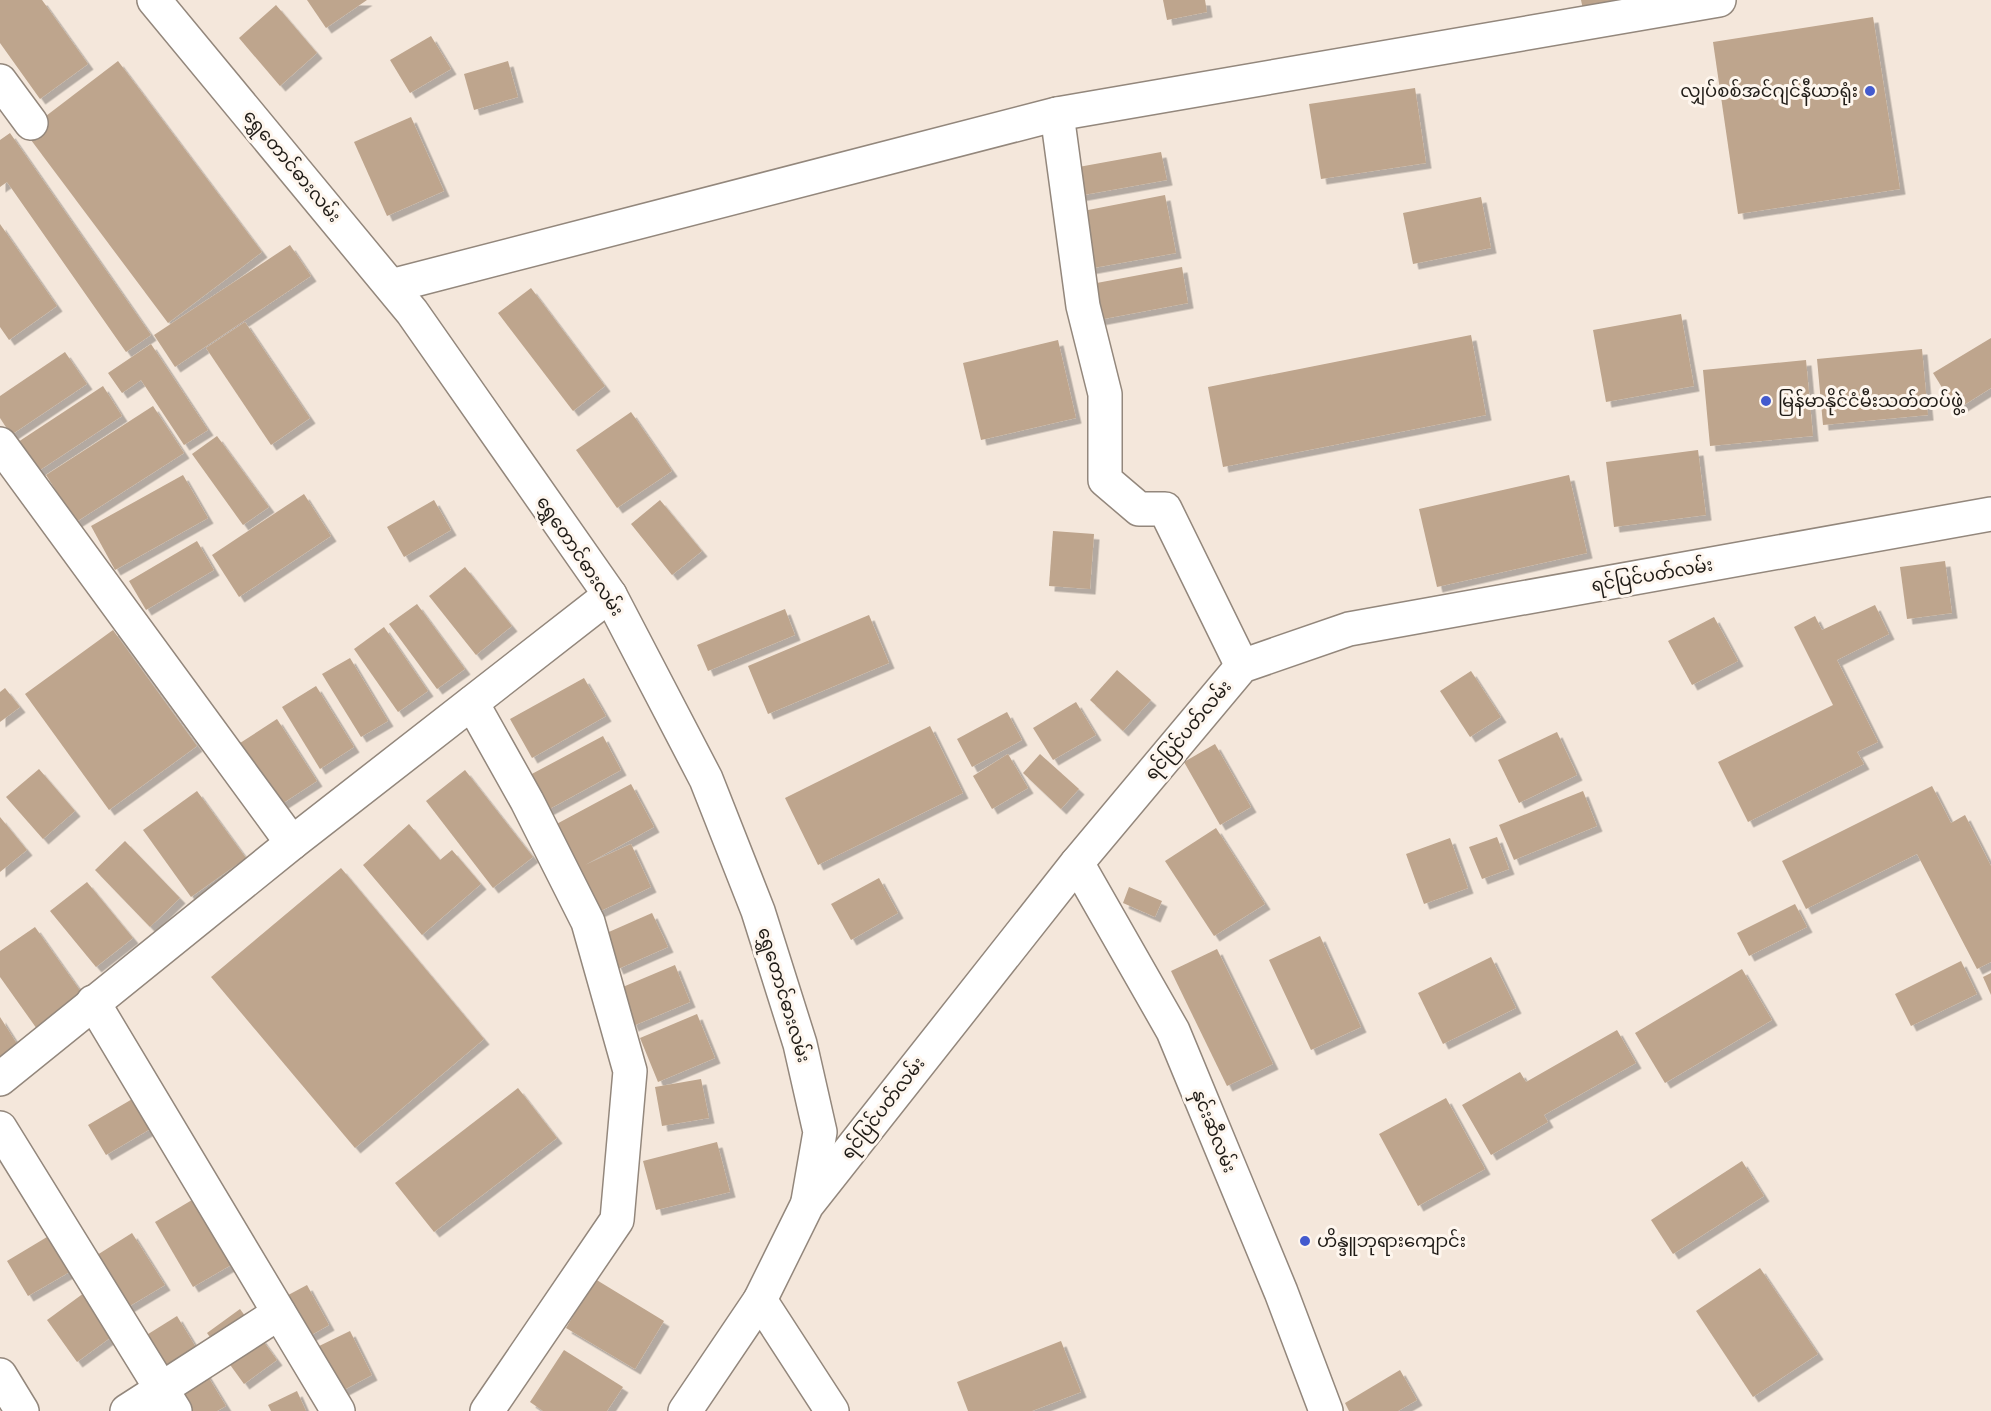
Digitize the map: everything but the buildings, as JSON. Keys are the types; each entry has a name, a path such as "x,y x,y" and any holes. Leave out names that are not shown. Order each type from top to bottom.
{"street":[{"name":"ရွှေတောင်ဓားလမ်း","path":"154,0 391,286 610,595 706,779 759,911 800,1044 820,1132 807,1205"},
{"path":"391,286 1057,114 1719,0"},
{"path":"0,81 31,123"},
{"path":"1057,114 1083,306 1105,394 1105,480 1139,509 1165,508 1242,666"},
{"path":"0,444 292,843"},
{"name":"ရင်ပြင်ပတ်လမ်း","path":"685,1411 760,1300 807,1205 1077,863 1242,666 1349,629 1991,514"},
{"path":"0,1079 292,843 610,595"},
{"path":"472,703 526,801 588,922 630,1071 617,1220 487,1411"},
{"name":"နှင်းဆီလမ်း","path":"1077,863 1173,1031 1281,1292 1326,1411"},
{"path":"93,1002 338,1411"},
{"path":"0,1128 168,1400"},
{"path":"760,1300 832,1411"},
{"path":"127,1411 168,1400 279,1313"},
{"path":"0,1375 22,1411"}],"place":[{"name":"လျှပ်စစ်အင်ဂျင်နီယာရုံး","path":"1870,91"},
{"name":"မြန်မာနိုင်ငံမီးသတ်တပ်ဖွဲ့","path":"1766,401"},
{"name":"ဟိန္ဒူဘုရားကျောင်း","path":"1305,1241"}]}
